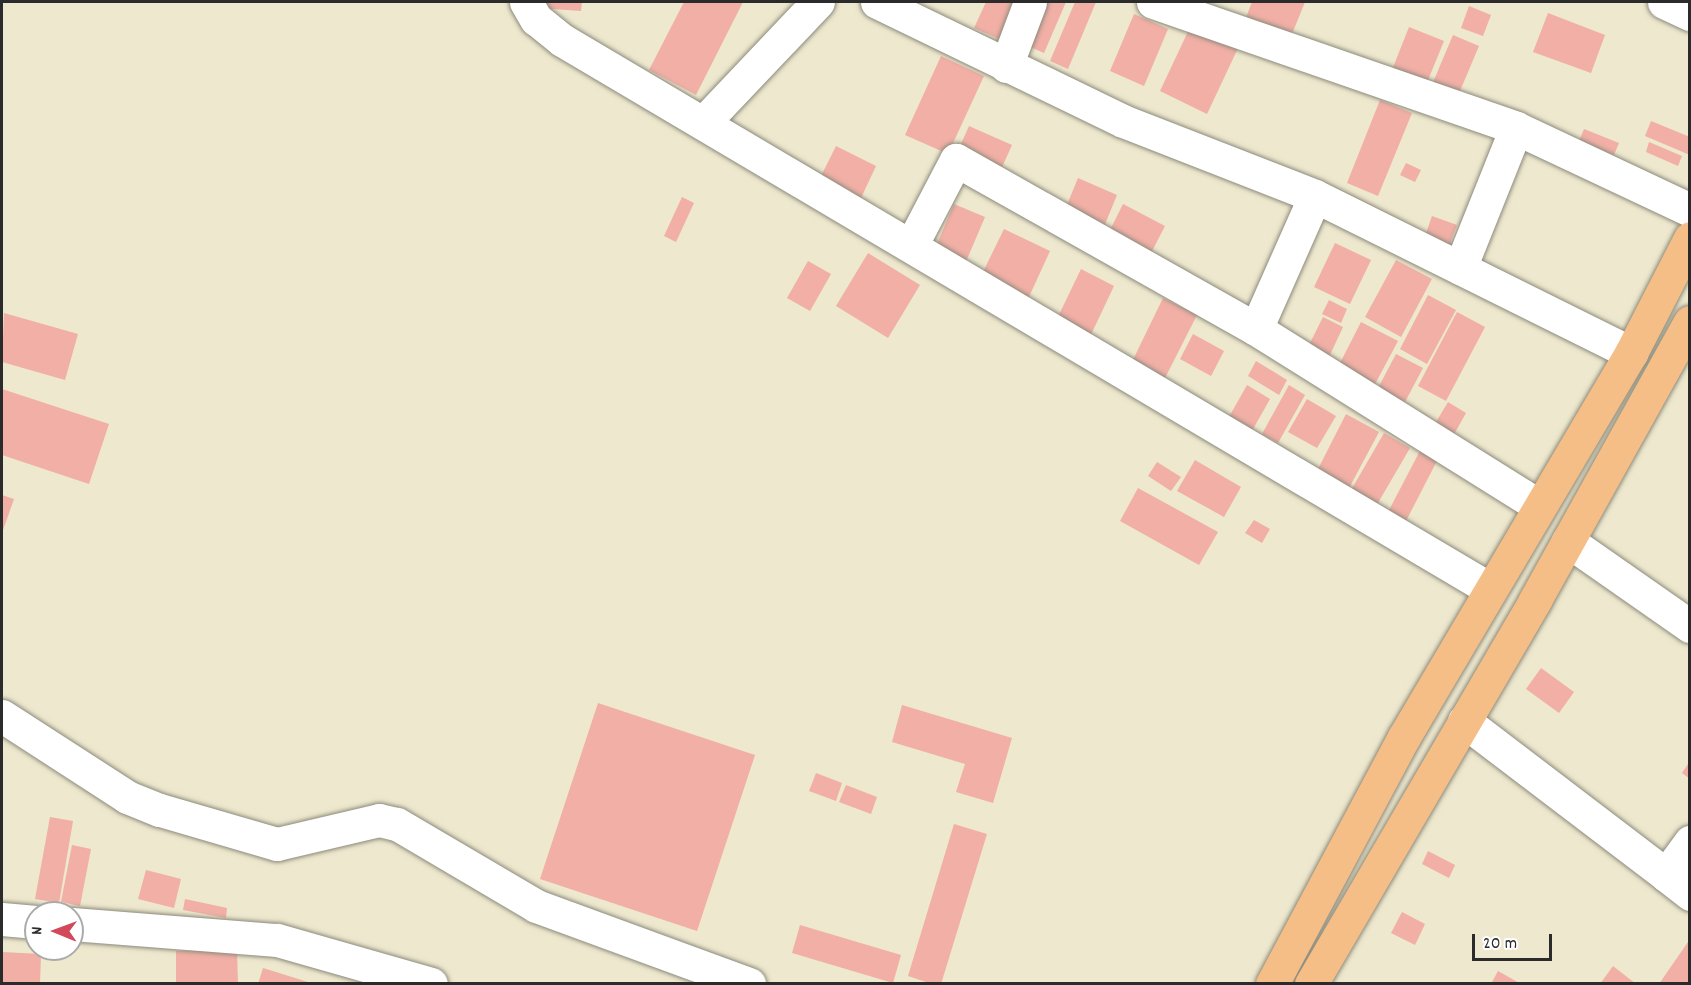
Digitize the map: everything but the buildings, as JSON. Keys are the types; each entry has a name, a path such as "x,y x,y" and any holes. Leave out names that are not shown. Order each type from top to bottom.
{"main road":[{"path":"1272,984 1404,737 1630,353 1689,238"},
{"path":"1311,984 1568,541 1689,322"}],"street":[{"path":"526,2 536,19 562,40 912,244 1490,589"},
{"path":"703,123 818,2"},
{"path":"877,2 1006,66 1123,120 1315,196 1630,353"},
{"path":"1006,66 1030,2"},
{"path":"1153,2 1516,128 1689,210"},
{"path":"1664,2 1689,14"},
{"path":"1460,268 1516,128"},
{"path":"912,244 956,160 1256,329 1539,506"},
{"path":"1256,329 1315,196"},
{"path":"1568,541 1689,626"},
{"path":"2,716 127,797 160,810 277,844 379,820 397,824 536,906 749,984"},
{"path":"1464,720 1678,884 1689,842"},
{"path":"2,919 24,921"},
{"path":"84,925 277,940 430,984"}]}
